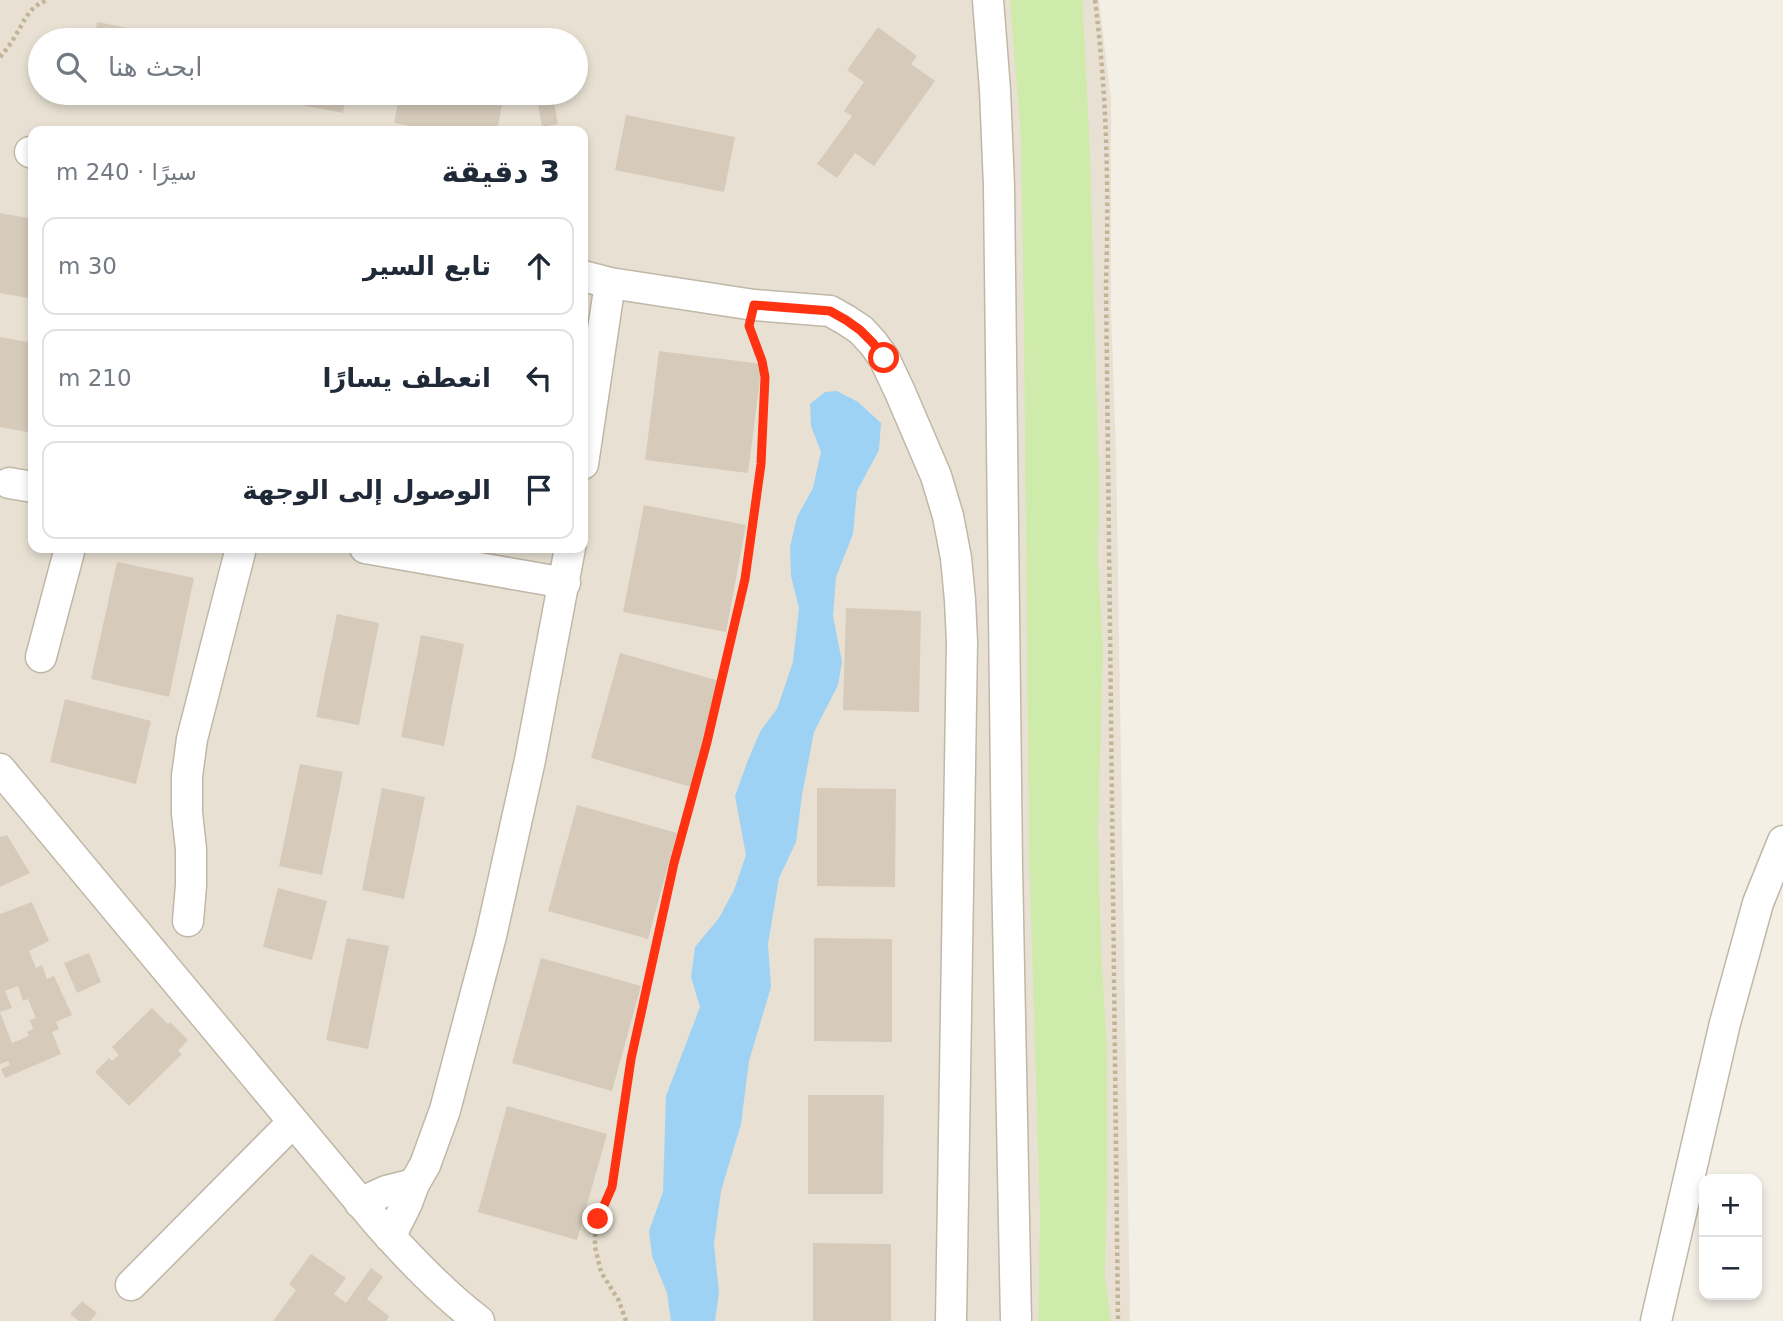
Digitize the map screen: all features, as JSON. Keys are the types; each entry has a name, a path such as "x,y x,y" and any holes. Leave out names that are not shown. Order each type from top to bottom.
{"street":[{"path":"988,0 999,186 1007,867 1016,1321"},
{"path":"588,398 597,279 754,305 830,311 846,320 873,343 884,358 936,476 948,516 956,558 962,667 951,1321"},
{"path":"41,657 69,553"},
{"path":"188,921 191,849 187,776 192,738 240,553"},
{"path":"394,553 565,583"},
{"path":"390,1237 425,1165 445,1110 491,936 530,760 569,553"},
{"path":"0,769 360,1203 418,1267 479,1321"},
{"path":"1656,1321 1729,1009 1758,903 1783,841"},
{"path":"131,1285 293,1122"},
{"path":"360,1203 386,1191 414,1184"}],"path":[{"path":"0,57 25,17 40,2 47,0"},
{"path":"1095,0 1108,163 1106,285 1118,1321"},
{"path":"626,1321 619,1301 601,1272 595,1247 596,1233 598,1219 612,1187 631,1059 674,863 707,742 745,579 761,464 765,377 749,326 754,305"}],"shaded area":[{"path":"0,0 1099,0 1111,99 1111,309 1116,450 1130,1321 0,1321"}],"green space":[{"path":"1010,0 1082,0 1083,9 1090,155 1099,480 1098,563 1103,650 1098,832 1107,1052 1105,1278 1111,1321 1038,1321 1040,1214 1029,852 1021,140"}],"water":[{"path":"837,391 858,402 881,423 879,450 857,491 853,534 836,577 833,616 842,662 838,685 814,732 796,842 779,878 768,944 771,987 749,1061 741,1124 721,1191 714,1244 719,1293 715,1321 671,1321 667,1293 652,1256 649,1231 663,1192 666,1096 700,1007 691,977 695,947 719,918 734,890 746,855 735,796 761,730 777,709 793,662 799,608 791,576 790,547 797,517 813,488 821,452 811,426 810,404 825,392"}],"building":[{"path":"97,22 128,28 96,28"},
{"path":"878,27 917,56 911,64 935,81 874,166 855,153 837,178 817,164 852,116 844,111 864,82 847,70"},
{"path":"302,105 345,105 343,113"},
{"path":"398,105 502,105 498,126 411,126 394,123"},
{"path":"538,105 554,105 558,124 542,126"},
{"path":"626,115 735,137 724,192 615,170"},
{"path":"0,213 28,218 28,298 0,293"},
{"path":"0,337 28,342 28,432 0,427"},
{"path":"659,351 762,364 748,473 645,460"},
{"path":"644,505 746,525 726,632 623,612"},
{"path":"117,562 194,578 169,697 91,679"},
{"path":"846,608 921,611 919,712 843,710"},
{"path":"337,614 379,623 359,725 316,717"},
{"path":"421,635 464,644 444,746 401,737"},
{"path":"620,653 720,681 691,787 591,758"},
{"path":"65,699 151,721 136,784 50,762"},
{"path":"300,764 343,772 322,875 279,866"},
{"path":"382,788 425,797 404,899 362,890"},
{"path":"817,788 896,789 895,887 817,886"},
{"path":"577,805 677,833 648,939 548,911"},
{"path":"7,835 30,873 0,887 0,837"},
{"path":"278,888 327,901 312,960 263,947"},
{"path":"32,902 49,941 29,951 36,968 42,965 47,979 54,976 72,1015 56,1022 59,1029 52,1032 61,1054 5,1078 1,1069 10,1065 8,1061 0,1064 0,1012 0,914","holes":["18,986 23,1001 28,999 36,1018 30,1020 33,1029 27,1032 29,1036 12,1043 0,1012 12,1008 5,991"]},
{"path":"347,938 389,946 368,1049 326,1040"},
{"path":"814,938 892,939 892,1042 814,1041"},
{"path":"89,953 101,982 77,993 64,963"},
{"path":"541,958 641,986 612,1091 512,1063"},
{"path":"152,1008 188,1040 178,1051 182,1054 129,1106 95,1072 109,1058 112,1061 119,1055 112,1047"},
{"path":"808,1095 884,1095 883,1194 808,1194"},
{"path":"507,1106 607,1134 577,1240 478,1212"},
{"path":"813,1243 891,1244 891,1321 813,1321"},
{"path":"311,1254 346,1278 334,1294 346,1303 371,1268 383,1277 367,1299 389,1316 386,1321 273,1321 296,1290 289,1284"},
{"path":"82,1301 97,1313 90,1321 79,1321 70,1314"}],"route":[{"path":"598,1219 612,1187 631,1059 674,863 707,742 745,579 761,464 765,377 749,326 754,305 830,311 860,330 884,358"}]}
